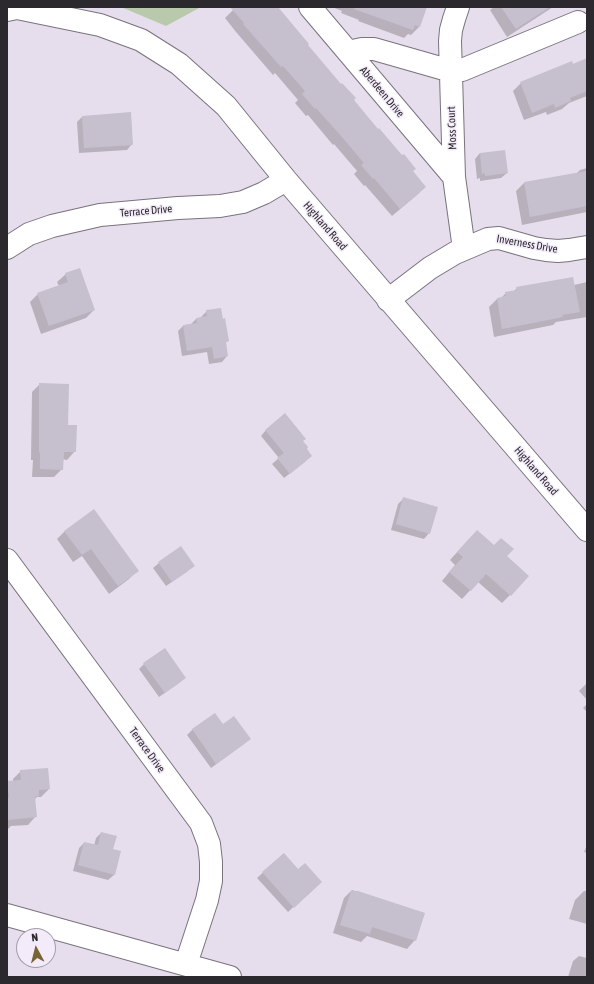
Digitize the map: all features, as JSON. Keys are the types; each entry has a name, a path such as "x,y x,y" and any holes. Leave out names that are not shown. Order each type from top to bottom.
{"street":[{"name":"Aberdeen Drive","path":"310,7 454,177"},
{"name":"Moss Court","path":"458,7 451,30 450,41 454,177 464,249"},
{"name":"Highland Road","path":"7,10 17,8 100,25 141,40 179,64 226,106 286,180 388,300 584,521"},
{"path":"348,52 362,49 374,49 451,71 462,70 578,22"},
{"name":"Terrace Drive","path":"7,248 29,234 59,224 100,215 220,206 243,202 264,193 286,180"},
{"name":"Inverness Drive","path":"388,300 430,268 455,253 483,240 494,238 504,239 546,250 564,250 587,247"},
{"name":"Terrace Drive","path":"7,560 201,823 209,844 211,881 207,900 186,964"},
{"path":"7,915 230,977"}],"green space":[{"path":"121,7 201,7 166,26"}],"building":[{"path":"230,7 278,7 341,84 342,83 356,98 354,100 378,129 379,128 402,155 404,154 416,169 413,171 426,187 400,209 361,165 364,163 342,137 302,94 305,91 283,66 281,67"},
{"path":"355,7 427,7 420,27 415,25 413,30 354,9"},
{"path":"501,7 550,7 516,29"},
{"path":"587,58 587,91 570,98 571,101 555,108 554,104 532,113 520,82 572,61 573,64"},
{"path":"131,112 133,145 84,148 82,116"},
{"path":"505,150 508,173 485,176 485,173 482,174 480,153"},
{"path":"587,171 587,206 530,217 524,182"},
{"path":"80,268 95,310 49,326 37,293 68,282 65,273"},
{"path":"573,277 580,312 562,315 563,317 502,329 497,298 506,296 505,292 517,290 516,287"},
{"path":"221,308 223,319 225,318 229,341 226,342 228,356 214,359 212,347 187,351 183,325 197,323 196,318 207,316 206,310"},
{"path":"39,383 69,384 68,425 77,425 76,452 64,452 63,470 40,469"},
{"path":"285,413 306,439 303,441 308,447 307,449 312,456 290,474 277,458 284,453 265,430"},
{"path":"403,497 438,507 430,534 396,524"},
{"path":"94,509 139,571 118,586 91,549 82,555 64,531"},
{"path":"477,530 494,545 501,538 514,549 507,556 529,576 511,596 486,574 471,591 449,572 463,557 457,552"},
{"path":"181,546 195,566 172,582 158,562"},
{"path":"165,648 186,678 165,693 143,663"},
{"path":"215,713 223,724 234,716 251,739 216,764 192,729"},
{"path":"48,768 50,789 39,790 39,796 35,797 37,817 7,820 7,797 9,797 7,781 21,780 20,770"},
{"path":"101,832 117,836 113,849 121,851 115,875 78,865 84,842 98,845"},
{"path":"284,853 298,869 305,863 322,882 294,908 262,872"},
{"path":"351,891 358,891 425,913 416,941 372,927 370,934 340,925"}]}
